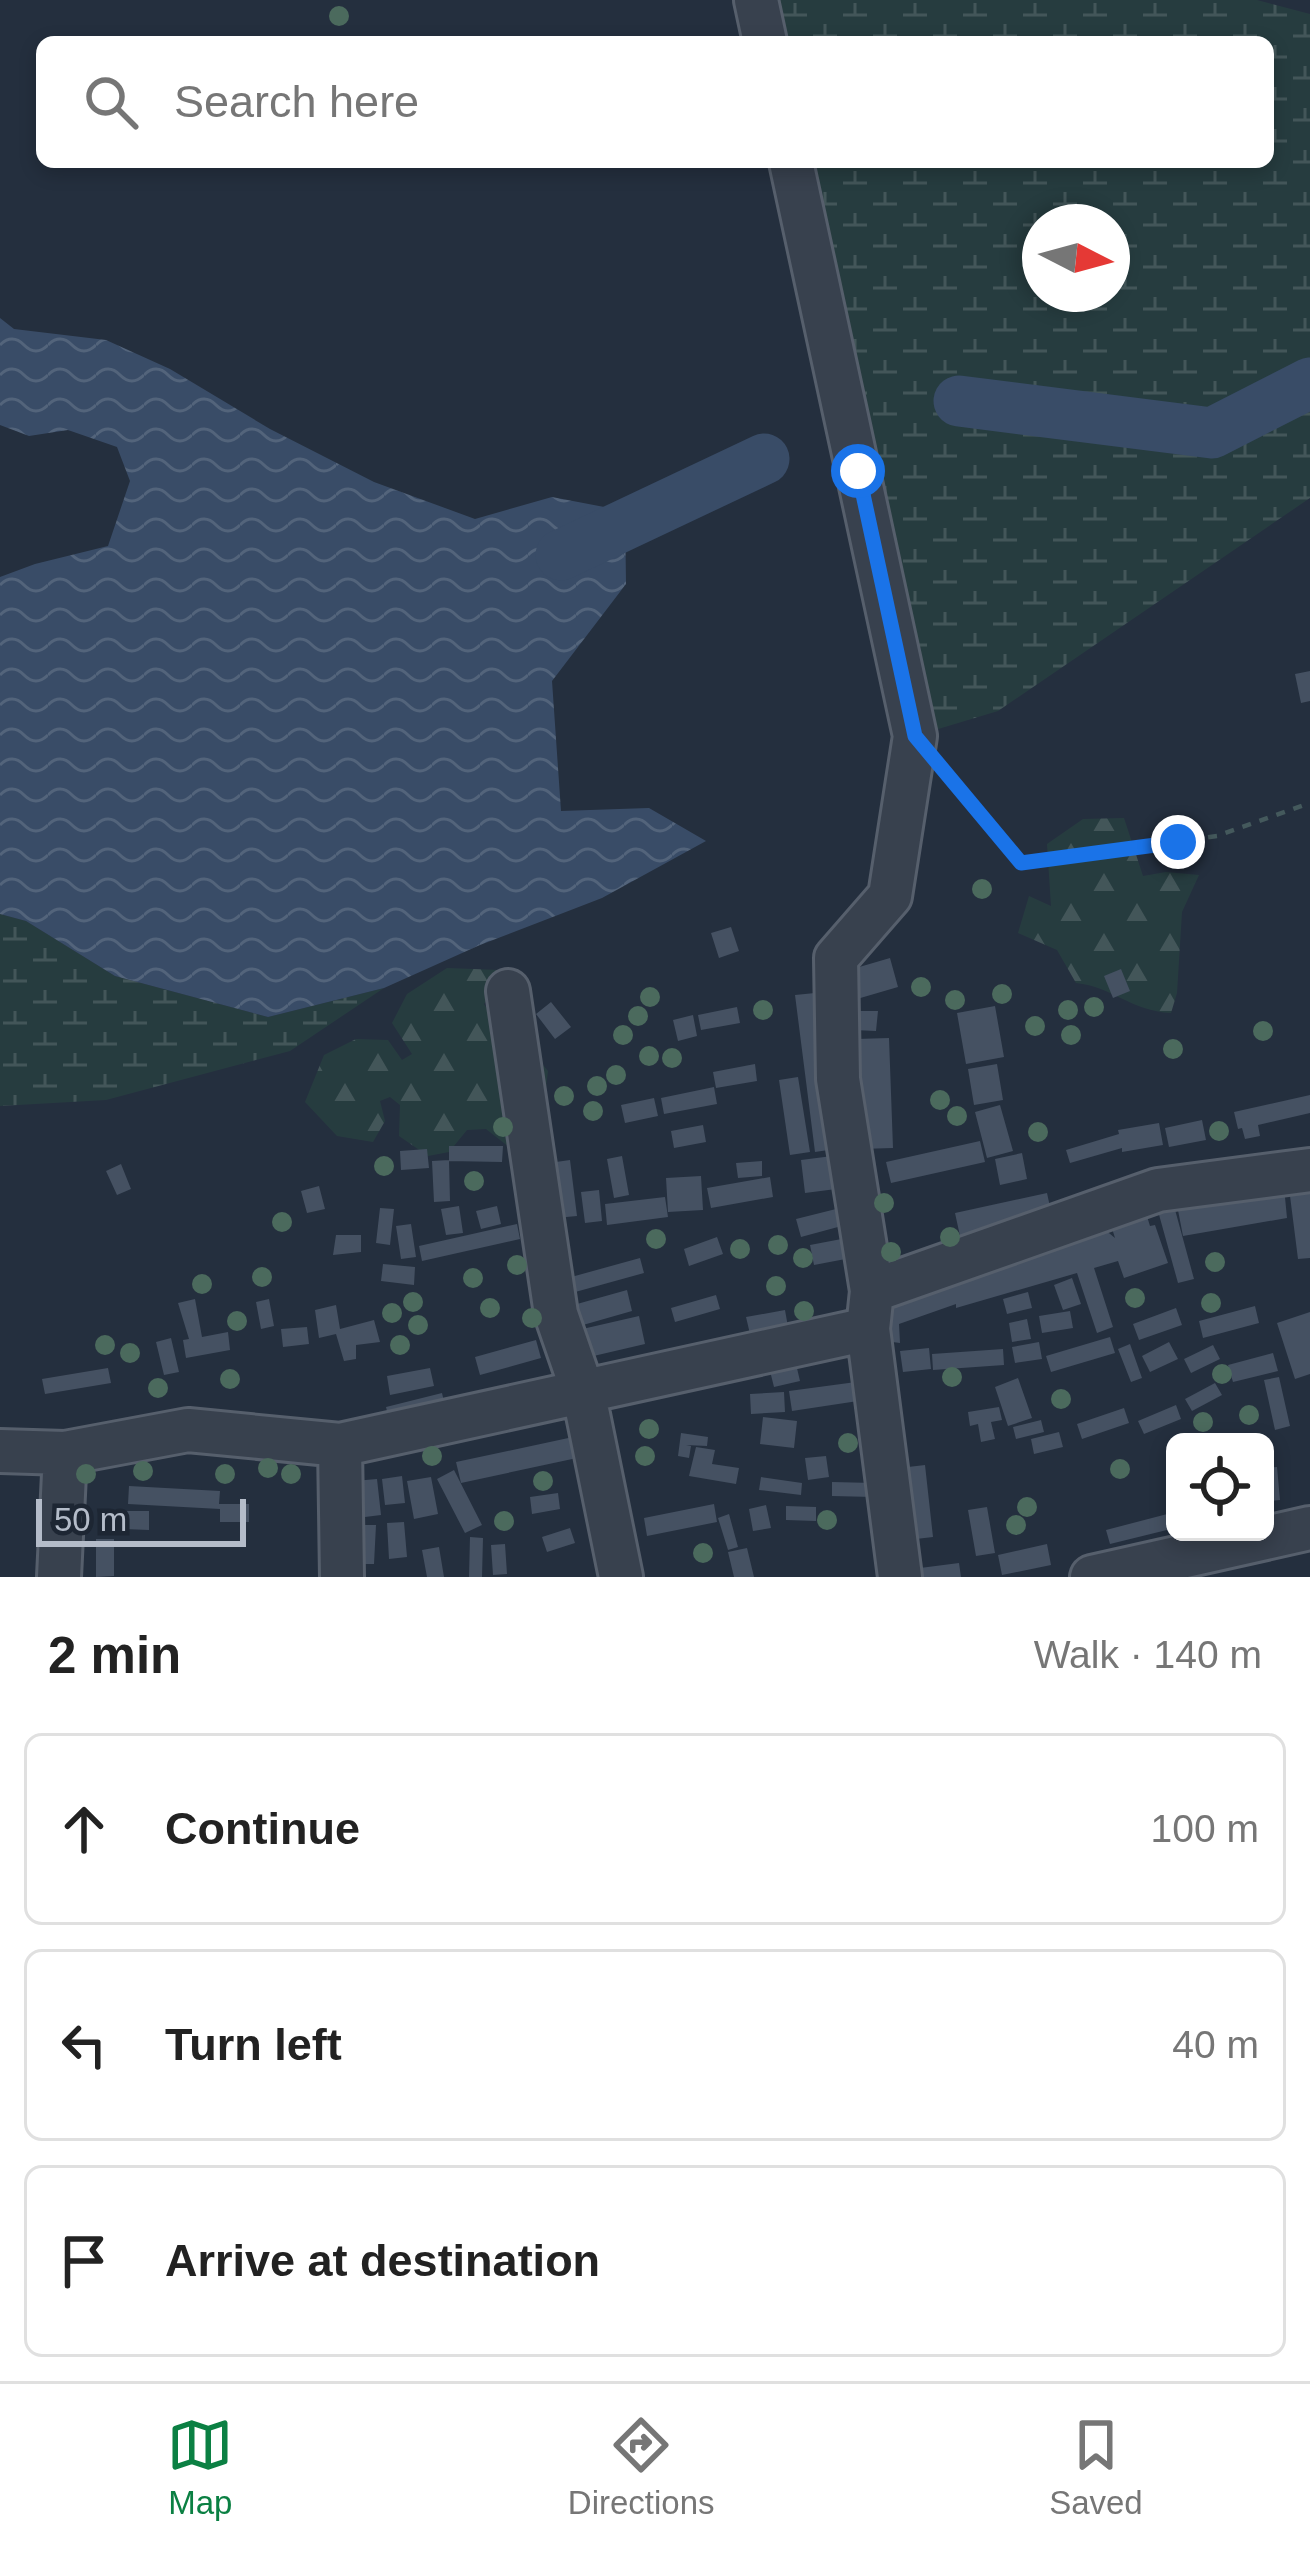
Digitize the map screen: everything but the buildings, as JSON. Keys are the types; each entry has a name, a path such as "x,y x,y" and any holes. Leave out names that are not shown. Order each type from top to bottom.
{"street":[{"path":"756,0 764,36"},
{"path":"792,168 915,736 890,896 836,958 838,1079 900,1577"},
{"path":"508,991 556,1314 584,1395 620,1577"},
{"path":"0,1451 65,1453 188,1430 340,1445 584,1395 870,1310 1158,1190 1310,1170"},
{"path":"340,1445 342,1577"},
{"path":"59,1577 65,1453"},
{"path":"1092,1577 1310,1528"}],"path":[{"path":"915,736 1021,863 1217,836 1310,803"}],"green space":[{"path":"775,0 1257,0 1310,14 1310,498 998,711 915,736 807,168 1274,168 1274,36 782,36"},
{"path":"1124,818 1143,876 1199,875 1182,912 1177,993 1171,1013 1076,983 1057,950 1018,933 1029,896 1051,906 1047,844 1083,819"},
{"path":"0,914 26,921 115,976 268,1017 384,988 290,1051 106,1100 0,1106"},
{"path":"447,968 499,970 498,986 484,1004 497,1023 508,1024 548,1071 540,1137 509,1147 486,1129 467,1130 449,1152 428,1156 399,1136 400,1105 390,1097 380,1101 385,1121 373,1142 337,1136 305,1102 324,1055 356,1039 388,1040 402,1060 412,1054 392,1023 407,994"}],"water":[{"path":"0,318 14,329 106,340 170,369 270,429 374,482 475,519 552,497 625,511 626,584 552,681 561,811 649,808 706,841 602,898 384,988 268,1017 115,976 26,921 0,914 0,577 108,546 130,481 117,447 68,430 29,436 0,425"}],"waterway":[{"path":"959,401 1212,433 1310,383"},
{"path":"561,555 764,459"}],"route":[{"path":"858,471 915,736 1021,863 1178,842"}]}
